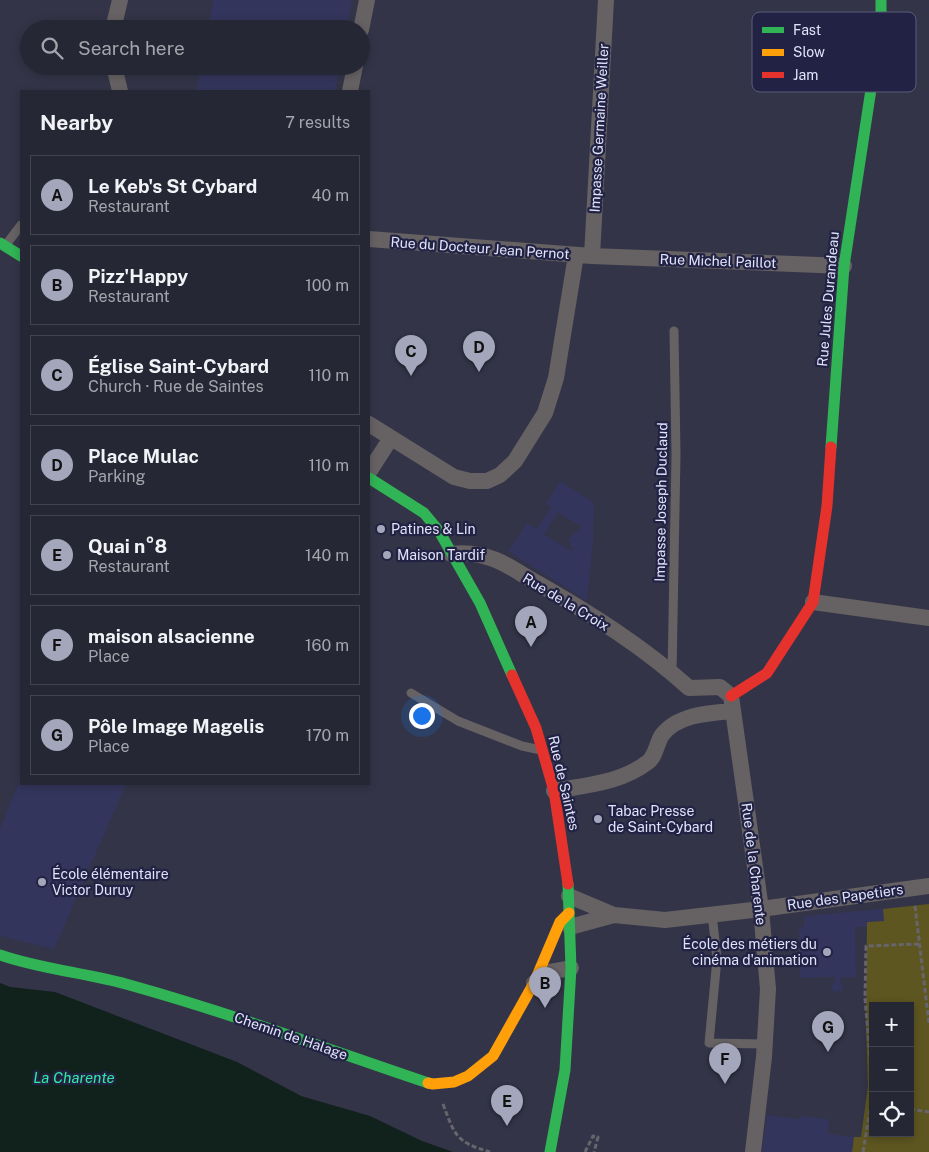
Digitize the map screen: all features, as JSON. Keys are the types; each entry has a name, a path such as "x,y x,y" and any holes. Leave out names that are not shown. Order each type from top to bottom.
{"street":[{"path":"115,20 120,0"},
{"path":"363,20 366,0"},
{"name":"Impasse Germaine Weiller","path":"370,425 454,477 470,481 487,481 500,475 515,461 545,413 556,378 584,256 606,0"},
{"path":"116,75 120,90"},
{"path":"350,90 353,75"},
{"name":"Rue Jules Durandeau","path":"813,602 827,506 844,266 871,92"},
{"name":"Rue du Docteur Jean Pernot","path":"370,239 584,256"},
{"path":"2,247 20,256"},
{"name":"Rue Michel Paillot","path":"584,256 844,266"},
{"path":"370,470 391,438"},
{"name":"Rue de Saintes","path":"370,479 424,513 439,531 480,603 536,728 554,791 568,876 571,968 565,1070 550,1152"},
{"name":"Rue de la Croix","path":"451,554 469,552 496,560 567,600 631,643 689,688"},
{"path":"554,791 609,781 631,773 650,760 663,734 678,722 732,703 767,673 813,602 929,618"},
{"path":"696,715 689,688 720,687 732,703"},
{"name":"Rue de la Charente","path":"732,703 761,909 768,989 753,1152"},
{"name":"Rue des Papetiers","path":"614,915 666,920 921,887"},
{"path":"569,896 614,915"},
{"path":"570,920 614,915"},
{"name":"Chemin de Halage","path":"0,955 23,963 130,984 221,1012 316,1046 433,1084 454,1082 468,1076 493,1056 534,983 550,940 560,922 570,920"},
{"path":"534,983 549,972 571,968"}],"lane":[{"path":"2,247 20,226"},
{"name":"Impasse Joseph Duclaud","path":"672,673 676,455 674,331"},
{"path":"411,693 458,722 522,746 543,751"},
{"path":"712,914 717,959 709,1043 764,1044"}],"path":[{"path":"921,887 919,944 929,1024"},
{"path":"872,1092 865,998 866,946 919,944"},
{"path":"914,1110 929,1112"},
{"path":"863,1152 869,1119"},
{"path":"585,1152 593,1136 598,1137 594,1152"},
{"path":"472,1147 490,1152"}],"shaded area":[{"path":"213,0 352,0 349,20 210,20"},
{"path":"199,75 338,75 335,90 196,90"},
{"path":"560,481 594,503 593,541 587,601 508,551 527,523 537,529 551,507 546,504","holes":["558,512 582,527 568,539 573,551 544,534"]},
{"name":"École élémentaire Victor Duruy","path":"20,779 20,785 126,785 54,949 0,936 0,829"},
{"path":"929,904 929,1152 852,1152 854,1137 861,1137 868,1086 866,1026 867,922 884,921 883,909"},
{"name":"École des métiers du cinéma d'animation","path":"883,909 884,921 867,922 867,927 855,927 856,977 840,977 843,985 842,991 835,992 832,990 831,987 835,977 800,978 799,927 804,927 804,916"},
{"path":"767,1115 799,1119 800,1116 829,1119 828,1134 854,1137 852,1152 762,1152"}],"water":[{"name":"La Charente","path":"0,983 10,987 55,992 237,1062 301,1096 370,1116 422,1141 453,1152 0,1152"}],"traffic: fast":[{"path":"881,0 881,12"},
{"path":"831,447 844,266 871,92"},
{"path":"0,243 20,255"},
{"path":"370,479 424,513 439,531 480,603 512,675"},
{"path":"550,1152 565,1070 571,968 568,884"},
{"path":"0,955 116,982 170,997 244,1020 428,1083"}],"traffic: slow":[{"path":"428,1083 454,1082 468,1076 493,1056 534,983 560,922 569,913"}],"traffic: jam":[{"path":"731,696 767,673 813,602 827,506 831,447"},
{"path":"512,675 536,728 554,791 568,884"}],"place":[{"name":"Place Mulac","path":"479,372"},
{"name":"Église Saint-Cybard","path":"411,376"},
{"name":"Patines & Lin","path":"381,529"},
{"name":"Maison Tardif","path":"387,555"},
{"name":"Le Keb's St Cybard","path":"531,647"},
{"name":"Tabac Presse de Saint-Cybard","path":"598,819"},
{"name":"École élémentaire Victor Duruy","path":"42,882"},
{"name":"École des métiers du cinéma d'animation","path":"827,952"},
{"name":"Pizz'Happy","path":"545,1008"},
{"name":"Pôle Image Magelis","path":"828,1052"},
{"name":"maison alsacienne","path":"725,1084"},
{"name":"Quai n°8","path":"507,1126"}]}
